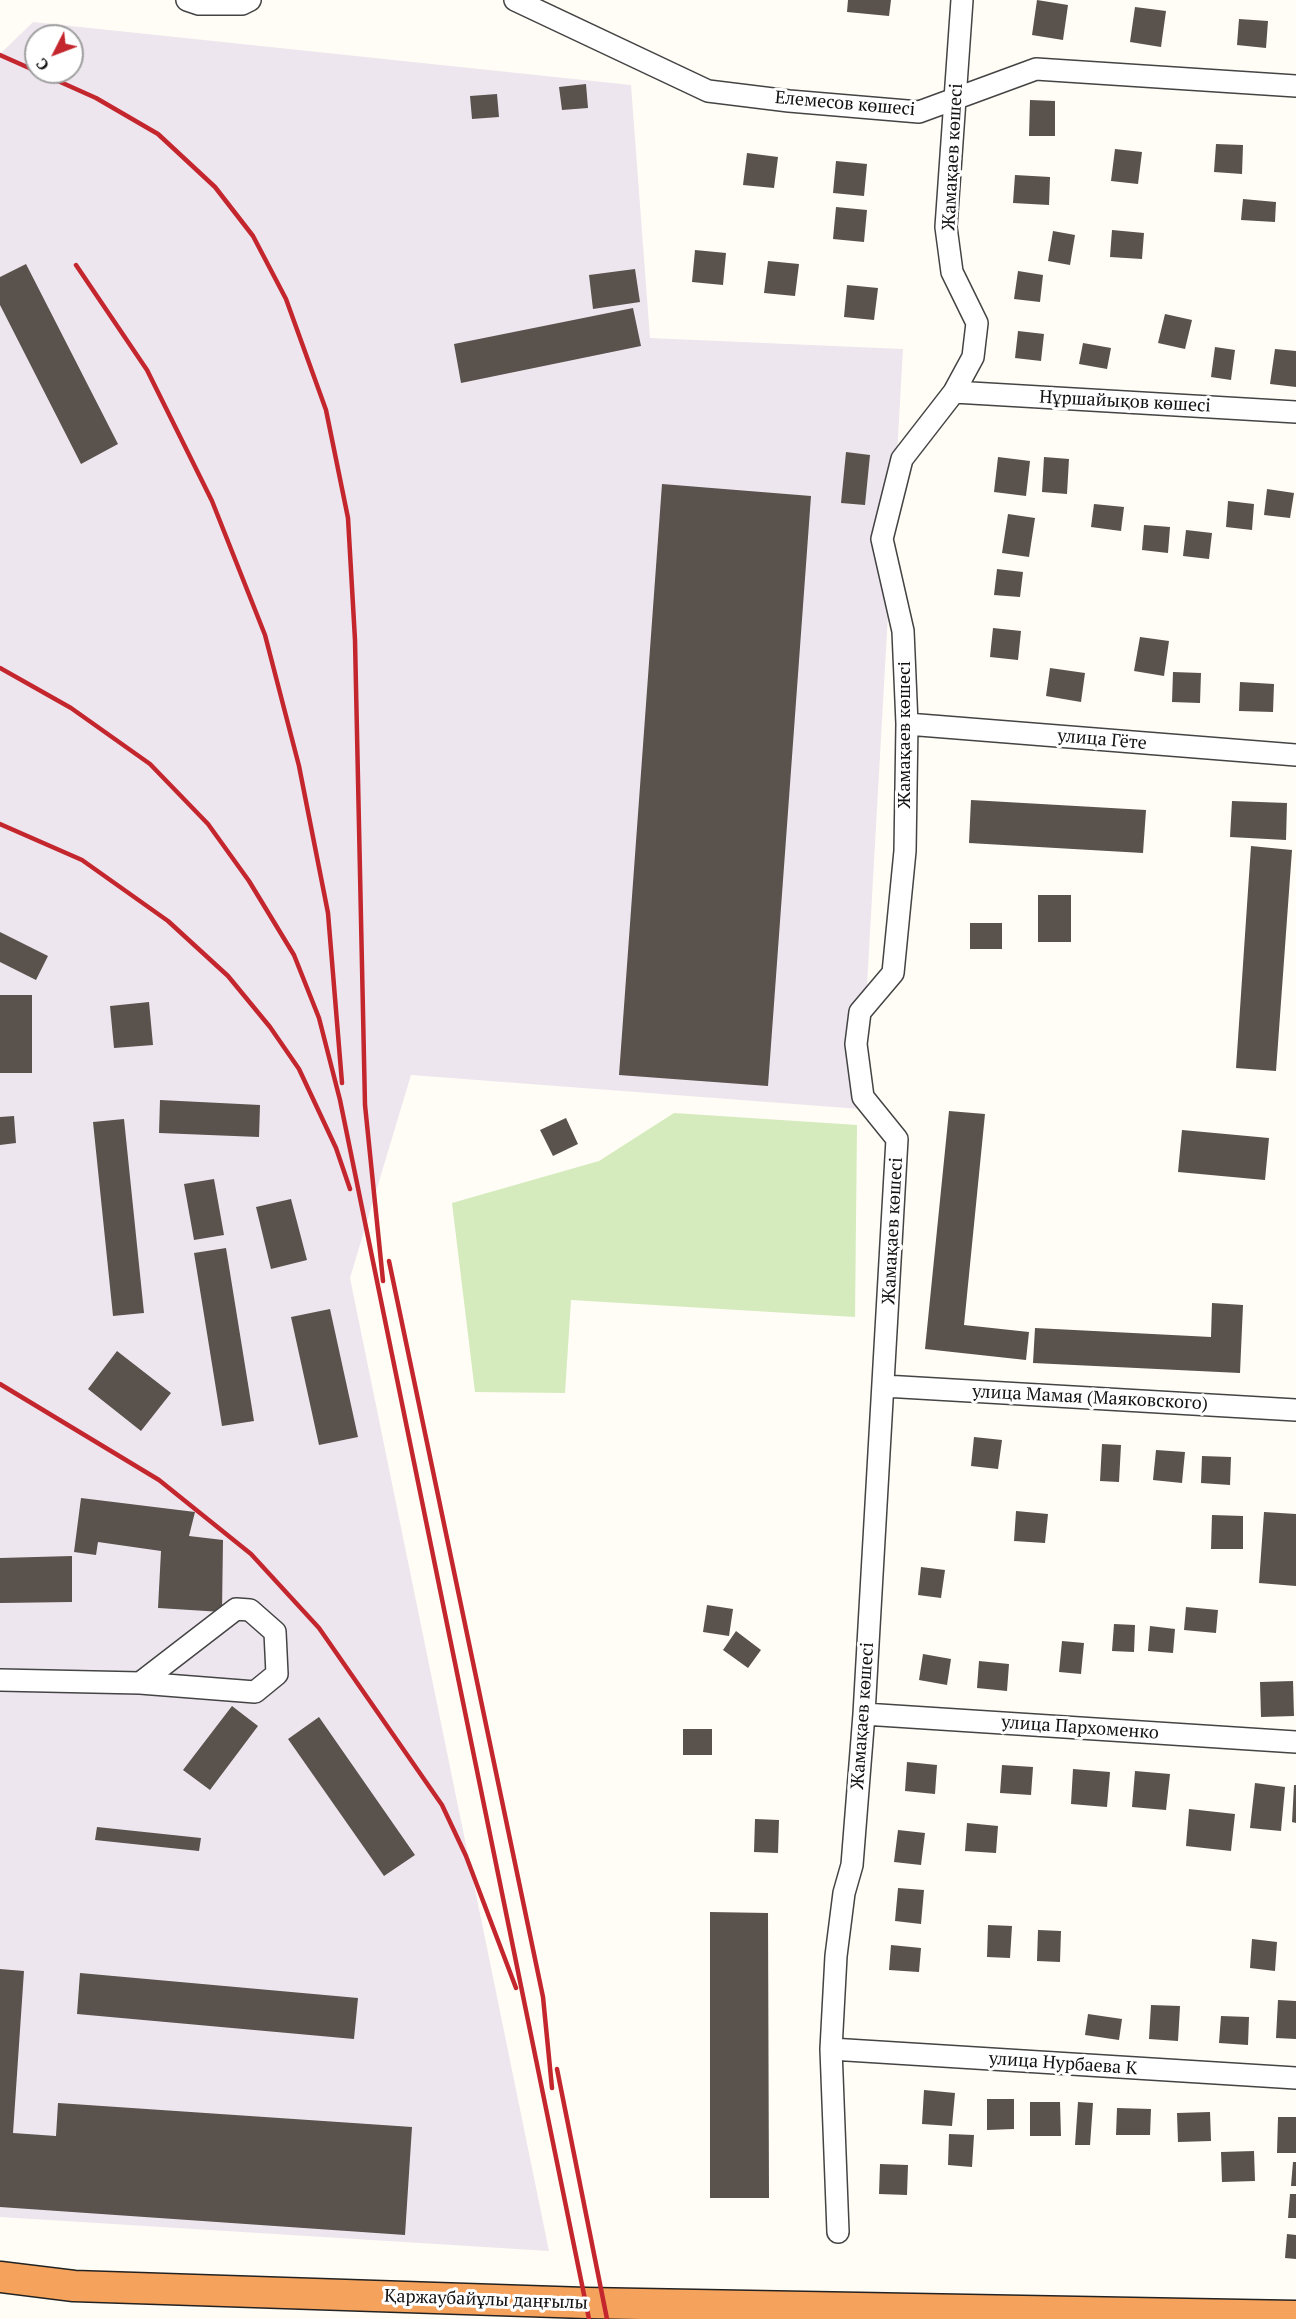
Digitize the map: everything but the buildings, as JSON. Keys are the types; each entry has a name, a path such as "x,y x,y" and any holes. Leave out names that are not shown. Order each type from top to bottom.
{"highway":[{"name":"Қаржаубайұлы даңғылы","path":"0,2277 74,2286 574,2303 1296,2316"}],"street":[{"path":"187,0 210,4 242,4 250,0"},
{"name":"Елемесов көшесі","path":"514,0 708,91 918,112 1036,69 1296,86"},
{"name":"Жамақаев көшесі","path":"838,2232 831,2049 836,1956 844,1893 852,1865 864,1714 897,1139 863,1097 856,1044 861,1012 893,973 905,851 907,724 903,631 882,540 902,459 954,392 973,357 977,323 952,272 946,226 962,0"},
{"name":"Нұршайықов көшесі","path":"954,392 1296,412"},
{"name":"улица Гёте","path":"907,724 1296,755"},
{"name":"улица Мамая (Маяковского)","path":"884,1386 1296,1410"},
{"path":"0,1680 140,1683 255,1692 277,1674 275,1632 250,1610 236,1609 140,1683"},
{"name":"улица Пархоменко","path":"864,1714 1296,1742"},
{"name":"улица Нурбаева К","path":"831,2049 1296,2078"}],"shaded area":[{"path":"84,27 631,85 650,338 903,349 860,1109 411,1075 350,1278 549,2251 0,2217 0,54 24,31 24,84 84,84"}],"green space":[{"path":"674,1113 857,1125 855,1317 571,1300 565,1393 475,1392 452,1203 599,1161"}],"railway":[{"path":"0,55 24,66"},
{"path":"65,84 96,98 158,134 215,187 253,236 286,299 326,410 348,518 355,640 365,1105 383,1281"},
{"path":"76,265 147,370 212,501 265,635 299,766 328,913 342,1083"},
{"path":"0,668 71,708 150,764 208,824 249,881 294,955 319,1018 340,1100 589,2319"},
{"path":"0,824 82,860 168,921 228,976 270,1027 299,1069 336,1148 350,1189"},
{"path":"389,1261 543,1997 552,2088"},
{"path":"0,1384 159,1480 251,1554 319,1628 442,1805 466,1856 516,1988"},
{"path":"557,2069 607,2319"}]}
